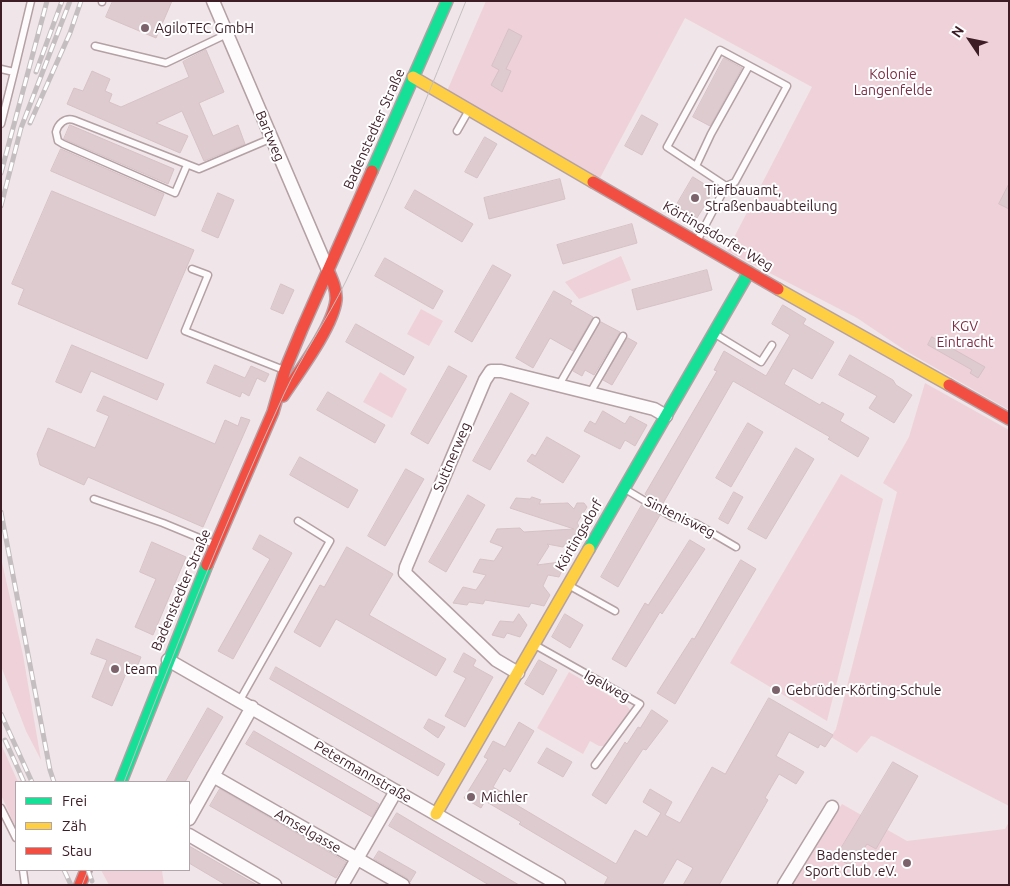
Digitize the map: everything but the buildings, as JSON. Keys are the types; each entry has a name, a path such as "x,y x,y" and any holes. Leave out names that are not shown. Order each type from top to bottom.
{"street":[{"name":"Bartweg","path":"212,1 328,270"},
{"name":"Badenstedter Straße","path":"121,781 215,545 273,412 285,370 447,1"},
{"name":"Körtingsdorfer Weg","path":"413,77 696,242 1009,420"},
{"name":"Badenstedter Straße","path":"273,412 333,312 336,302 335,290 328,270"},
{"name":"Körtingsdorf","path":"436,814 749,272"},
{"name":"Suttnerweg","path":"518,673 496,660 408,579 405,573 484,380 491,371 501,371 654,409 666,416"},
{"name":"Petermannstraße","path":"168,660 436,814 551,883"},
{"path":"190,817 252,707"},
{"name":"Amselgasse","path":"213,776 403,885"},
{"path":"342,885 396,791"},
{"path":"784,885 832,807"},
{"path":"190,836 276,885"},
{"path":"80,885 86,871"}],"lane":[{"path":"1,124 31,1"},
{"path":"95,46 166,63 227,34"},
{"path":"696,242 726,186 735,182 787,86 720,50 667,148 726,186"},
{"path":"696,166 711,134 749,66"},
{"path":"1,69 14,72"},
{"path":"457,131 469,110"},
{"path":"186,164 175,193 58,142 56,132 62,122 69,119 74,120 199,169 272,138"},
{"path":"192,269 208,275 185,331 297,374"},
{"path":"559,385 596,321"},
{"path":"714,334 761,362 772,345"},
{"path":"590,393 623,336"},
{"name":"Sintenisweg","path":"624,488 672,517 695,523 736,547"},
{"path":"94,499 163,522 215,545"},
{"path":"240,700 330,541 298,522"},
{"path":"568,585 615,611"},
{"name":"Igelweg","path":"534,645 640,704 594,765"},
{"path":"1,808 15,836"},
{"path":"23,871 25,885"}],"green space":[{"name":"Kolonie Langenfelde","path":"486,1 1009,1 1009,410 906,351 857,318 727,251 812,87 685,18 600,178 447,91"},
{"path":"621,256 631,280 579,299 565,282"},
{"path":"421,309 443,321 429,346 407,334"},
{"path":"380,372 407,389 392,418 363,402"},
{"path":"925,383 1009,430 1009,806 875,737 871,736 857,753 831,737 836,729 897,492 883,483 909,437"},
{"path":"841,474 883,499 827,721 730,663"},
{"path":"1,558 23,655 41,760 26,731 1,666"},
{"path":"569,672 627,706 631,711 606,746 599,746 590,741 583,754 537,728"},
{"path":"1,744 18,781 15,781 15,826 1,795"},
{"name":"Badensteder Sport Club .eV.","path":"842,804 907,841 1005,829 1009,822 1009,885 792,885"},
{"path":"102,871 162,871 164,885 109,885"}],"tram line":[{"path":"124,781 201,586 284,394 339,295 362,247 466,1"},
{"path":"82,885 88,871"}],"railway":[{"path":"1,173 47,1"},
{"path":"36,72 62,1"},
{"path":"1,206 21,128 70,1"},
{"path":"30,123 70,33 81,1"},
{"path":"1,512 54,781"},
{"path":"1,714 32,781"},
{"path":"5,740 24,781"},
{"path":"64,871 71,885"},
{"path":"88,871 92,881"}],"traffic: fast":[{"path":"372,171 447,1"},
{"path":"589,549 749,272"},
{"path":"121,781 207,565"}],"traffic: slow":[{"path":"413,77 593,182"},
{"path":"778,289 949,385"},
{"path":"436,814 589,549"}],"traffic: jam":[{"path":"207,565 273,412 285,370 302,329 372,171"},
{"path":"593,182 778,289"},
{"path":"283,396 314,350 329,323 336,300 336,292 328,270"},
{"path":"949,385 1009,419"},
{"path":"80,885 86,871"}],"place":[{"name":"AgiloTEC GmbH","path":"145,28"},
{"name":"Tiefbauamt, Straßenbauabteilung","path":"695,198"},
{"name":"team","path":"115,669"},
{"name":"Gebrüder-Körting-Schule","path":"776,690"},
{"name":"Michler","path":"471,797"},
{"name":"Badensteder Sport Club .eV.","path":"907,863"}],"park label":[{"name":"KGV Eintracht","path":"965,334"}]}
